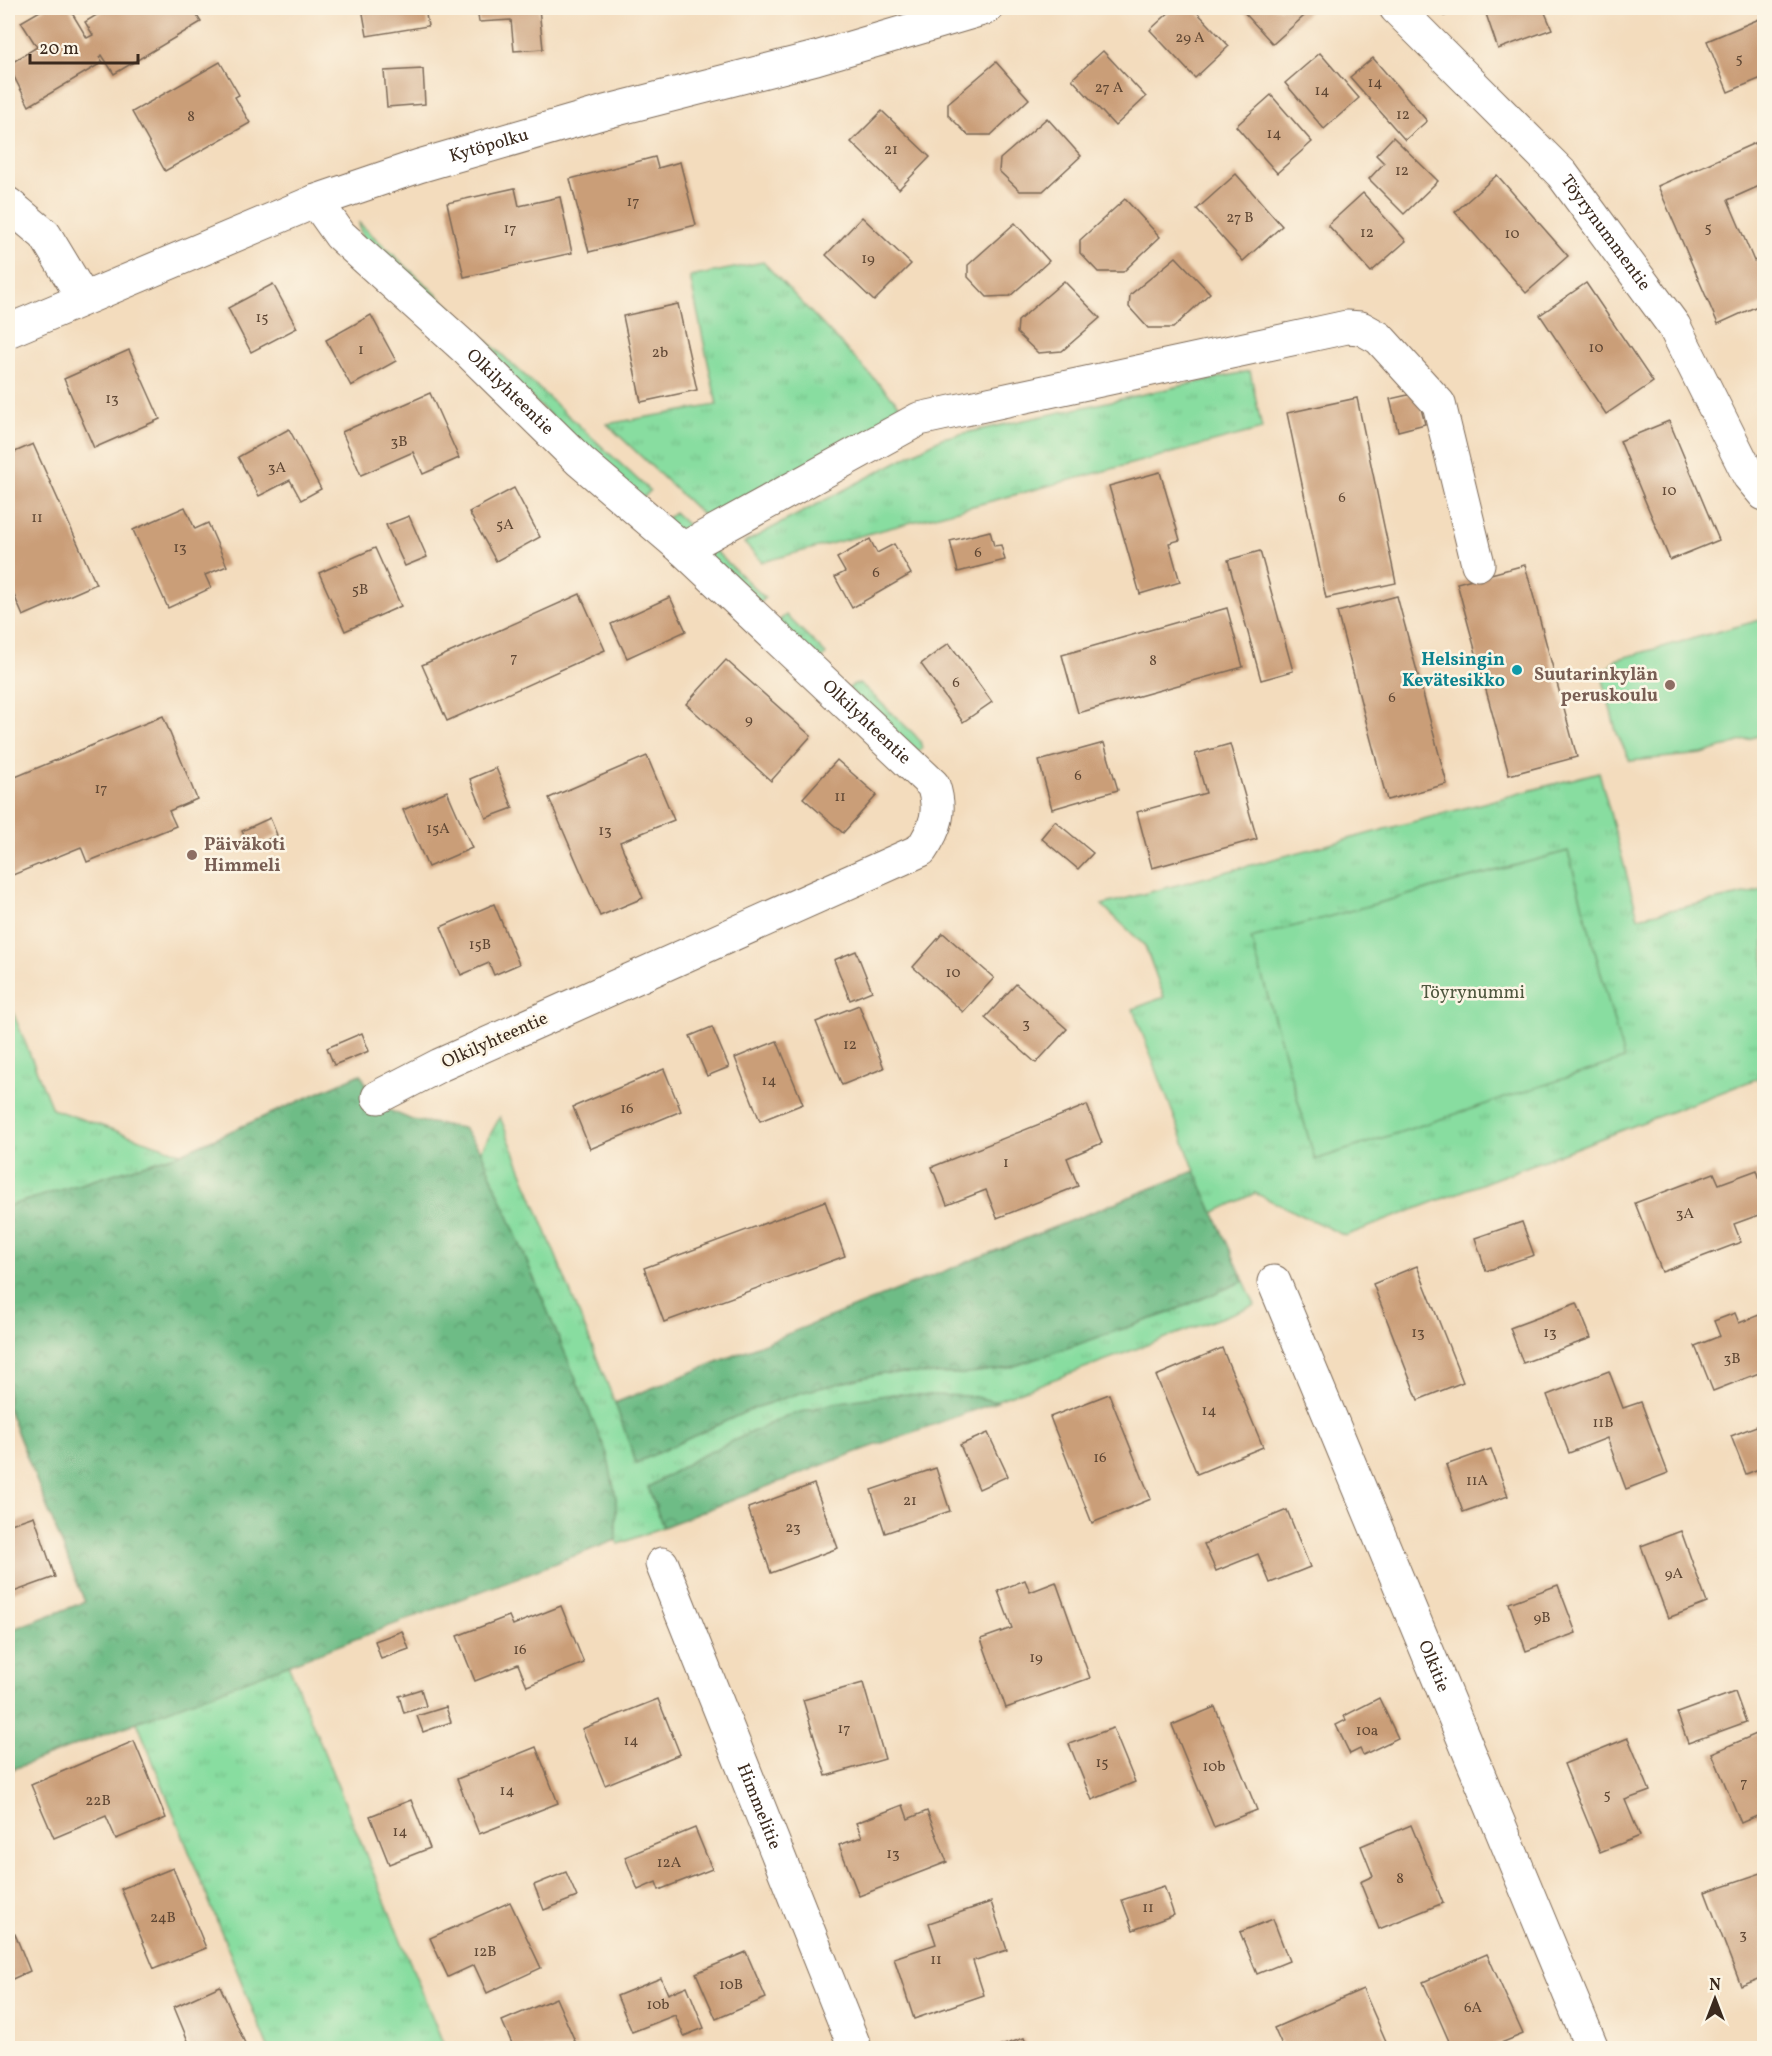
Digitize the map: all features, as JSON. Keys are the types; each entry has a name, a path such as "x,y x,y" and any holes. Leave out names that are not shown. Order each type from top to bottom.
{"street":[{"name":"Kytöpolku","path":"8,331 316,201 465,151 816,58 986,8"},
{"name":"Töyrynummentie","path":"1396,8 1562,174 1674,326 1749,476 1764,494"},
{"name":"Olkilyhteentie","path":"316,201 340,235 465,348 580,461 683,549 933,785 939,811 933,832 921,850 440,1065 378,1097"},
{"path":"8,204 45,235 83,298"},
{"path":"683,549 920,419 1347,327 1361,328 1379,338 1439,404 1478,564"},
{"name":"Olkitie","path":"1274,1282 1592,2049"},
{"name":"Himmelitie","path":"662,1564 855,2049"}],"green space":[{"path":"359,223 650,491 641,500 362,240"},
{"path":"763,262 905,411 709,521 607,424 717,405 690,277"},
{"path":"1250,371 1262,429 762,562 744,543 942,438"},
{"path":"675,513 765,598 757,606 664,520"},
{"path":"786,615 826,654 819,663 776,623"},
{"path":"1764,619 1764,734 1702,754 1630,761 1616,731 1602,676 1615,660"},
{"path":"854,684 861,684 914,734 922,748 918,752 848,689"},
{"name":"Töyrynummi","path":"1599,772 1638,917 1764,890 1764,1076 1345,1236 1255,1193 1213,1213 1255,1305 843,1457 619,1544 616,1540 288,1664 445,2048 268,2048 137,1722 8,1771 8,1631 85,1602 8,1409 8,1000 52,1109 181,1153 361,1074 410,1181 481,1151 500,1117 615,1403 1195,1171 1133,1009 1164,997 1145,946 1102,905"},
{"name":"Töyrynummi","path":"1568,851 1624,1059 1315,1160 1251,938"},
{"path":"361,1074 375,1104 412,1120 463,1128 481,1151 607,1454 616,1498 616,1540 8,1771 8,1631 85,1602 8,1409 8,1206 182,1153"},
{"path":"1195,1171 1244,1281 1166,1314 1009,1368 962,1374 883,1373 803,1392 752,1409 636,1463 615,1403"},
{"path":"893,1394 971,1396 997,1402 843,1457 663,1527 648,1487 699,1457 786,1416 834,1403"}],"building":[{"path":"45,8 69,8 87,38 93,35 85,22 108,8 192,8 201,22 114,74 102,55 99,57 103,62 29,106 8,65 37,47 21,22"},
{"path":"362,8 425,8 428,26 367,36"},
{"path":"477,8 539,8 543,49 514,51 511,20 479,22"},
{"path":"1174,8 1193,8 1229,46 1195,78 1150,30"},
{"path":"1313,8 1273,44 1241,9"},
{"path":"1441,8 1469,8 1444,16"},
{"path":"1484,8 1543,8 1552,29 1498,49"},
{"path":"1764,17 1764,77 1728,92 1707,41"},
{"path":"1103,51 1146,97 1115,126 1072,79"},
{"path":"1320,53 1359,98 1324,129 1285,83"},
{"path":"1373,58 1427,121 1405,140 1350,77"},
{"path":"220,62 239,95 235,97 250,123 165,171 132,112"},
{"path":"996,62 1029,99 991,135 968,135 948,115 948,103"},
{"path":"423,69 425,104 387,107 384,71"},
{"path":"1271,95 1312,142 1277,173 1236,126"},
{"path":"882,111 930,157 899,189 851,142"},
{"path":"1047,118 1081,156 1043,191 1020,191 999,171 1000,159"},
{"path":"1393,137 1438,181 1404,214 1369,179 1384,163 1376,155"},
{"path":"1764,139 1764,184 1728,200 1754,261 1764,256 1764,303 1718,324 1658,186"},
{"path":"655,157 658,168 680,162 696,225 589,252 570,179"},
{"path":"1236,174 1282,226 1243,261 1197,209"},
{"path":"1497,175 1568,256 1526,293 1455,212"},
{"path":"515,188 519,206 560,197 572,253 464,277 447,203"},
{"path":"1363,193 1406,241 1371,272 1328,225"},
{"path":"1125,199 1160,237 1123,272 1098,272 1080,253 1080,240"},
{"path":"862,217 911,264 874,301 826,255"},
{"path":"1015,223 1049,261 1010,296 987,297 968,277 968,265"},
{"path":"1176,257 1210,293 1173,328 1148,328 1129,307 1130,295"},
{"path":"1064,281 1100,318 1062,351 1038,353 1017,333 1018,321"},
{"path":"1586,283 1653,382 1606,414 1540,315"},
{"path":"273,284 297,328 251,352 228,308"},
{"path":"678,304 697,390 641,402 623,316"},
{"path":"371,315 396,361 351,386 326,340"},
{"path":"129,350 160,419 94,448 64,379"},
{"path":"430,393 459,458 423,474 413,452 361,475 342,432"},
{"path":"1417,393 1425,424 1398,431 1390,399"},
{"path":"1357,398 1396,583 1326,598 1287,413"},
{"path":"1669,421 1719,540 1670,560 1620,441"},
{"path":"289,429 321,489 301,500 290,480 259,496 238,457"},
{"path":"33,444 96,584 23,616 8,581 8,455"},
{"path":"1160,472 1180,540 1169,543 1180,582 1140,594 1109,486"},
{"path":"514,488 540,537 496,561 469,512"},
{"path":"185,507 195,529 208,523 227,566 205,575 211,588 168,608 133,530"},
{"path":"409,516 427,557 405,566 386,525"},
{"path":"990,531 994,546 1001,545 1005,560 958,572 950,541"},
{"path":"870,539 877,553 894,544 911,574 852,608 835,577 845,572 837,558"},
{"path":"375,548 401,606 345,631 319,573"},
{"path":"1260,551 1293,671 1261,680 1228,560"},
{"name":"Helsingin Kevätesikko","path":"1525,565 1577,757 1509,775 1457,583"},
{"path":"580,594 605,650 447,721 422,665"},
{"name":"Helsingin Kevätesikko","path":"1397,596 1447,784 1387,800 1337,612"},
{"path":"670,597 686,631 627,658 611,624"},
{"path":"1227,608 1243,667 1078,713 1062,655"},
{"path":"949,643 992,702 963,722 921,664"},
{"path":"726,660 811,736 771,781 686,704"},
{"path":"163,716 197,799 169,811 176,826 87,862 81,847 8,877 8,780"},
{"path":"1104,743 1118,790 1052,809 1039,761"},
{"path":"1230,744 1257,839 1152,868 1137,812 1206,793 1195,754"},
{"path":"647,756 674,820 620,842 643,898 600,916 549,798"},
{"path":"837,760 877,795 843,833 803,798"},
{"path":"496,768 513,808 486,818 470,779"},
{"path":"447,791 472,848 428,867 403,810"},
{"path":"270,818 277,835 250,848 242,831"},
{"path":"1055,821 1093,853 1078,869 1041,838"},
{"path":"494,904 519,964 494,975 489,963 461,975 441,927"},
{"path":"943,933 994,978 963,1012 913,967"},
{"path":"856,951 872,991 850,1000 834,960"},
{"path":"1016,984 1067,1029 1036,1063 985,1018"},
{"path":"859,1005 884,1068 842,1085 816,1022"},
{"path":"712,1027 729,1067 707,1076 690,1036"},
{"path":"362,1033 369,1051 334,1065 327,1048"},
{"path":"777,1041 803,1104 760,1121 735,1058"},
{"path":"664,1069 681,1111 590,1149 573,1107"},
{"path":"1087,1105 1102,1143 1067,1158 1078,1186 997,1218 986,1190 947,1205 932,1167"},
{"path":"1757,1170 1764,1192 1764,1213 1734,1224 1741,1242 1662,1272 1635,1203 1714,1173 1719,1184"},
{"path":"825,1201 845,1256 664,1322 644,1268"},
{"path":"1522,1222 1534,1255 1486,1271 1475,1238"},
{"path":"1417,1266 1463,1382 1418,1400 1373,1284"},
{"path":"1577,1303 1591,1338 1523,1363 1510,1328"},
{"path":"1735,1313 1739,1323 1764,1313 1764,1386 1759,1373 1713,1391 1695,1346 1720,1336 1714,1321"},
{"path":"1222,1348 1263,1447 1197,1474 1156,1376"},
{"path":"1609,1371 1623,1408 1641,1402 1668,1473 1626,1489 1607,1438 1569,1453 1547,1395"},
{"path":"1109,1394 1151,1499 1092,1523 1050,1417"},
{"path":"1764,1423 1764,1467 1746,1474 1731,1436"},
{"path":"988,1433 1008,1476 979,1489 960,1445"},
{"path":"1491,1449 1508,1496 1463,1512 1446,1465"},
{"path":"936,1468 950,1511 885,1533 871,1490"},
{"path":"814,1484 838,1548 771,1573 748,1508"},
{"path":"1287,1510 1310,1567 1270,1583 1258,1554 1216,1571 1204,1544"},
{"path":"34,1516 55,1577 8,1594 8,1525"},
{"path":"1681,1531 1707,1603 1668,1618 1641,1546"},
{"path":"1025,1580 1030,1592 1056,1582 1090,1678 1006,1708 981,1639 1012,1628 998,1591"},
{"path":"1558,1585 1576,1633 1526,1651 1509,1603"},
{"path":"561,1606 584,1663 527,1686 518,1664 475,1681 457,1636 509,1616 513,1625"},
{"path":"402,1631 409,1649 381,1659 375,1641"},
{"path":"863,1683 885,1759 826,1776 803,1700"},
{"path":"421,1689 426,1706 404,1713 399,1696"},
{"path":"1735,1692 1746,1722 1688,1743 1677,1713"},
{"path":"1379,1698 1398,1738 1363,1755 1360,1749 1350,1754 1336,1725 1346,1720 1344,1716"},
{"path":"658,1699 680,1754 605,1785 582,1729"},
{"path":"446,1707 451,1722 423,1732 417,1716"},
{"path":"1215,1707 1257,1810 1214,1827 1172,1725"},
{"path":"1113,1728 1135,1782 1092,1800 1069,1744"},
{"path":"1761,1732 1764,1740 1764,1813 1741,1823 1712,1753"},
{"path":"1628,1738 1650,1791 1625,1800 1640,1836 1600,1852 1564,1764"},
{"path":"134,1741 166,1818 116,1839 106,1816 54,1838 31,1785"},
{"path":"536,1747 558,1803 479,1834 457,1779"},
{"path":"411,1800 430,1848 389,1864 370,1816"},
{"path":"903,1805 908,1819 927,1811 947,1862 859,1896 839,1845 862,1837 856,1823"},
{"path":"1411,1825 1443,1903 1379,1929 1360,1882 1373,1876 1361,1846"},
{"path":"695,1828 712,1869 659,1890 656,1882 638,1890 625,1857"},
{"path":"173,1868 206,1948 154,1969 121,1889"},
{"path":"566,1872 577,1897 544,1910 534,1885"},
{"path":"1764,1872 1764,1977 1741,1986 1705,1892"},
{"path":"1164,1886 1174,1915 1133,1930 1122,1900"},
{"path":"510,1902 541,1968 487,1993 474,1965 448,1977 430,1938"},
{"path":"991,1902 1007,1950 973,1961 984,1995 914,2019 894,1958 936,1944 929,1923"},
{"path":"1273,1919 1289,1961 1257,1974 1240,1932"},
{"path":"15,1934 30,1971 8,1981 8,1937"},
{"path":"746,1952 766,1998 716,2019 696,1973"},
{"path":"1487,1954 1523,2034 1489,2048 1452,2048 1423,1982"},
{"path":"661,1978 668,1994 687,1986 704,2028 684,2036 675,2015 632,2032 617,1996"},
{"path":"220,1986 247,2048 191,2048 174,2007"},
{"path":"1363,1989 1389,2048 1283,2048 1274,2028"},
{"path":"556,1998 578,2048 514,2048 502,2021"},
{"path":"1024,2038 1028,2048 996,2048"}],"place":[{"name":"Helsingin Kevätesikko","path":"1517,670"},
{"name":"Suutarinkylän peruskoulu","path":"1670,685"},
{"name":"Päiväkoti Himmeli","path":"192,855"}]}
